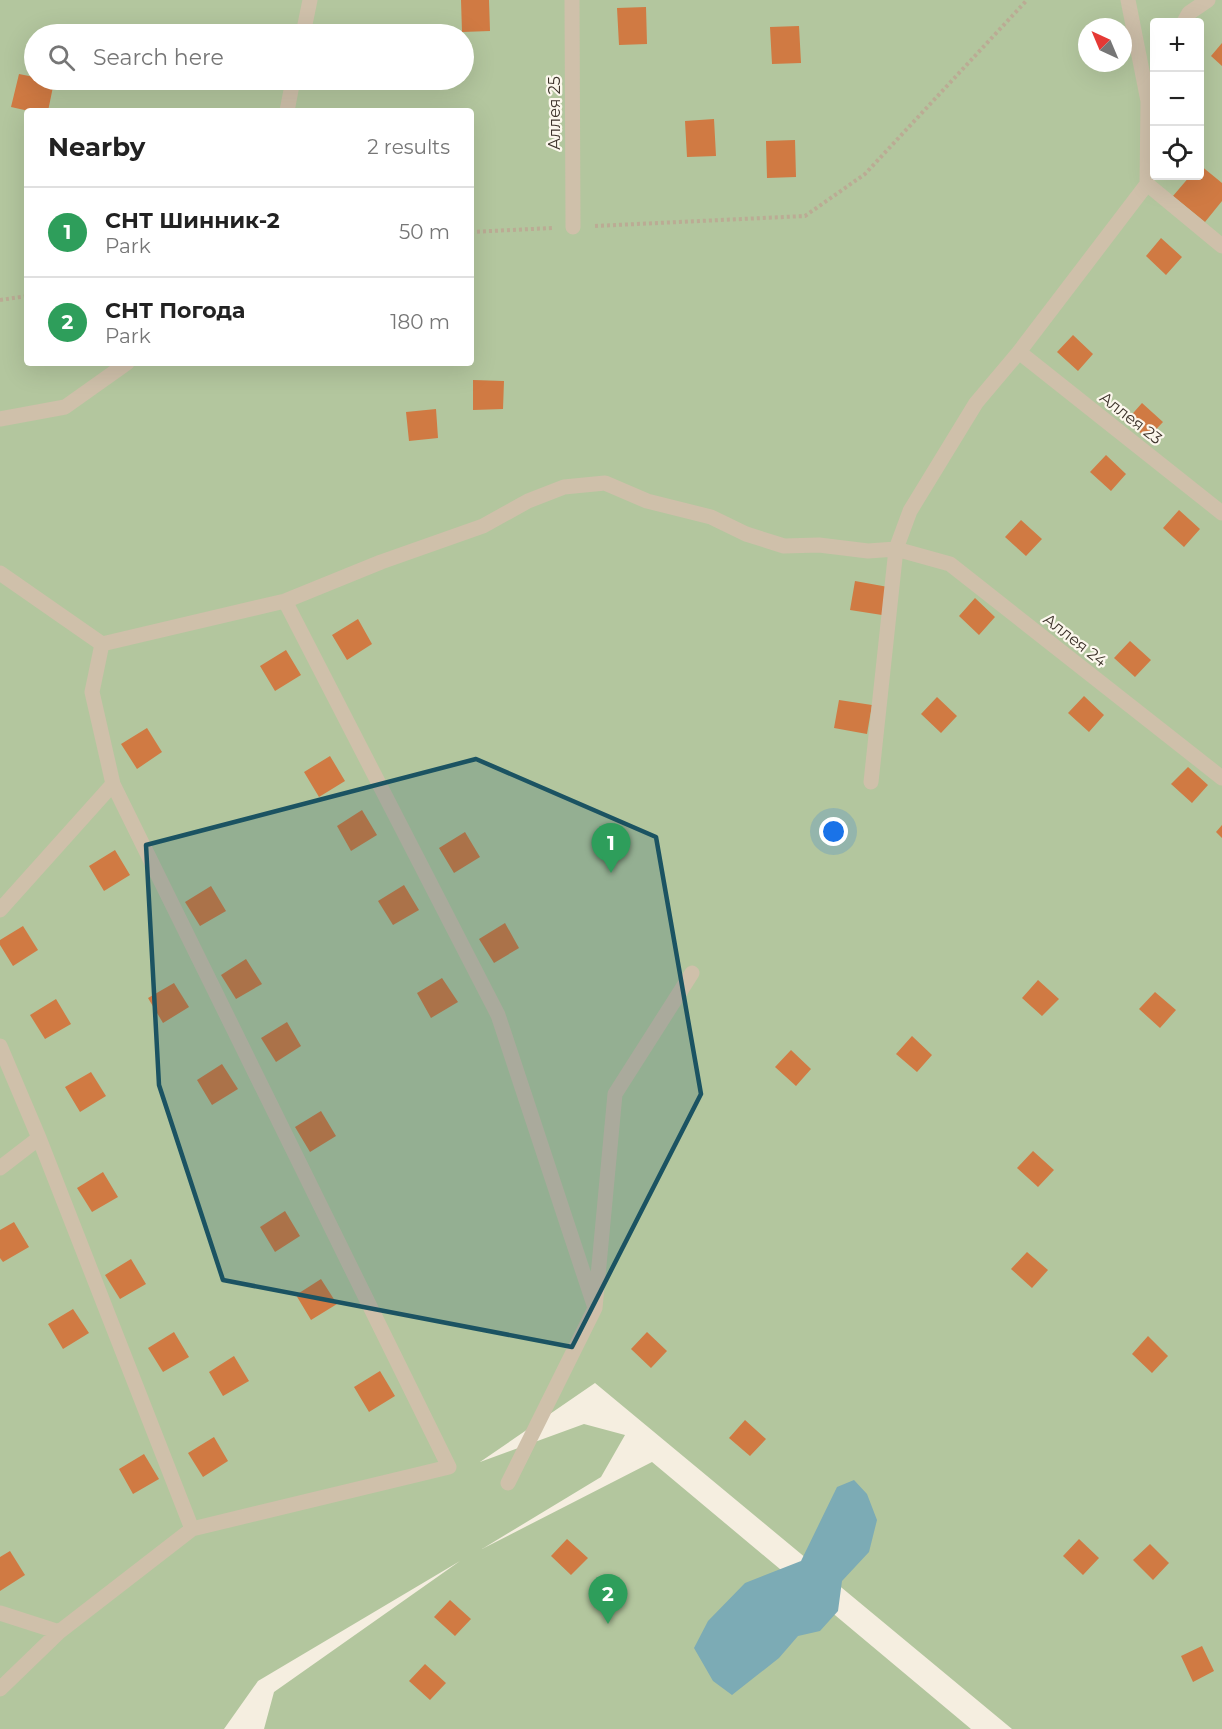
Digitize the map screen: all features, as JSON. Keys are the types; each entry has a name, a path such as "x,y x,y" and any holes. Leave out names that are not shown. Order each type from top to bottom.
{"lane":[{"path":"305,24 310,0"},
{"name":"Аллея 25","path":"572,0 573,227"},
{"path":"1128,0 1150,90"},
{"path":"1186,18 1189,13 1208,0"},
{"path":"288,108 291,90"},
{"path":"871,782 896,549 910,511 976,403 1147,184 1150,116"},
{"path":"1147,184 1222,246"},
{"name":"Аллея 23","path":"1018,352 1222,513"},
{"path":"0,419 65,407 123,366"},
{"name":"Аллея 24","path":"102,644 285,601 381,562 483,526 528,501 564,487 605,483 647,501 711,517 746,534 784,546 819,545 868,551 896,549 950,564 1222,778"},
{"path":"0,573 102,644 92,692 113,784 449,1467 192,1529 59,1632 0,1689"},
{"path":"285,601 498,1016 595,1308"},
{"path":"0,910 113,784"},
{"path":"508,1483 595,1308 615,1094 692,973"},
{"path":"0,1046 39,1138 192,1529"},
{"path":"0,1168 39,1138"},
{"path":"0,1613 59,1632"}],"path":[{"path":"474,232 805,216 865,174 1027,0"},
{"path":"0,300 24,296"}],"highlighted area":[{"path":"476,759 656,837 701,1094 572,1347 223,1280 159,1085 146,845"}],"green space":[{"path":"0,0 1222,0 1222,1729 1012,1729 595,1383 480,1462 584,1424 625,1435 601,1477 482,1549 652,1462 971,1729 264,1729 274,1692 460,1561 258,1681 224,1729 0,1729"}],"water":[{"path":"854,1480 867,1494 877,1520 869,1552 842,1581 838,1611 820,1631 798,1636 779,1658 732,1695 713,1681 694,1648 708,1621 745,1583 801,1561 837,1487"}],"building":[{"path":"461,0 489,0 490,31 474,32 474,24 462,24"},
{"path":"646,7 647,44 619,45 617,8"},
{"path":"799,26 801,63 772,64 770,27"},
{"path":"1222,43 1222,66 1211,56"},
{"path":"19,74 24,75 24,90 52,90 49,108 24,108 24,110 11,107"},
{"path":"714,119 716,156 687,157 685,121"},
{"path":"795,140 796,177 767,178 766,141"},
{"path":"1204,168 1222,183 1222,201 1205,222 1173,196 1187,180 1204,180"},
{"path":"1161,238 1182,257 1166,275 1146,256"},
{"path":"1073,335 1093,354 1078,371 1057,352"},
{"path":"473,380 504,381 503,409 473,410"},
{"path":"1142,403 1163,422 1147,439 1127,420"},
{"path":"436,409 438,438 409,441 406,412"},
{"path":"1106,455 1126,474 1111,491 1090,472"},
{"path":"1179,510 1200,529 1184,547 1163,528"},
{"path":"1021,520 1042,539 1026,556 1005,537"},
{"path":"855,581 888,587 882,615 850,610"},
{"path":"975,598 995,617 979,635 959,616"},
{"path":"358,619 372,644 347,660 332,635"},
{"path":"1130,641 1151,660 1135,677 1114,658"},
{"path":"286,650 301,675 275,691 260,666"},
{"path":"1084,696 1104,715 1089,732 1068,713"},
{"path":"937,697 957,716 941,733 921,714"},
{"path":"839,700 872,705 867,734 834,728"},
{"path":"147,728 162,752 137,769 121,744"},
{"path":"330,756 345,781 319,797 304,772"},
{"path":"1188,767 1208,785 1192,803 1171,784"},
{"path":"362,810 377,835 351,851 337,826"},
{"path":"1222,825 1222,838 1216,832"},
{"path":"465,832 480,857 454,873 439,848"},
{"path":"115,850 130,875 104,891 89,866"},
{"path":"404,885 419,910 393,925 378,901"},
{"path":"211,886 226,911 200,926 185,902"},
{"path":"505,923 519,948 494,963 479,939"},
{"path":"23,926 38,950 13,966 0,945 0,940"},
{"path":"246,959 262,984 236,999 221,975"},
{"path":"442,978 458,1002 431,1018 417,993"},
{"path":"1038,980 1059,999 1042,1016 1022,998"},
{"path":"174,983 189,1007 163,1023 148,998"},
{"path":"1155,992 1176,1010 1160,1028 1139,1009"},
{"path":"56,999 71,1024 45,1039 30,1015"},
{"path":"287,1022 301,1046 276,1062 261,1038"},
{"path":"912,1036 932,1055 917,1072 896,1054"},
{"path":"791,1050 811,1069 796,1086 775,1067"},
{"path":"222,1064 238,1089 212,1105 197,1080"},
{"path":"91,1072 106,1096 80,1112 65,1087"},
{"path":"321,1111 336,1136 310,1152 295,1127"},
{"path":"1033,1151 1054,1170 1038,1187 1017,1168"},
{"path":"103,1172 118,1197 92,1212 77,1188"},
{"path":"285,1211 300,1236 275,1252 260,1227"},
{"path":"14,1222 29,1247 3,1262 0,1258 0,1230"},
{"path":"1027,1252 1048,1270 1032,1288 1011,1269"},
{"path":"131,1259 146,1284 120,1299 105,1275"},
{"path":"321,1279 337,1304 311,1320 296,1295"},
{"path":"73,1309 89,1333 63,1349 48,1324"},
{"path":"174,1332 189,1357 163,1372 148,1348"},
{"path":"647,1332 667,1351 651,1368 631,1349"},
{"path":"1148,1336 1168,1356 1152,1373 1132,1354"},
{"path":"234,1356 249,1381 223,1396 209,1372"},
{"path":"380,1371 395,1396 369,1412 354,1387"},
{"path":"745,1420 766,1439 750,1456 729,1438"},
{"path":"214,1437 228,1461 203,1477 188,1453"},
{"path":"144,1454 159,1479 133,1494 119,1469"},
{"path":"567,1539 588,1558 571,1575 551,1556"},
{"path":"1079,1539 1099,1558 1083,1575 1063,1556"},
{"path":"1150,1544 1169,1563 1153,1580 1133,1560"},
{"path":"10,1551 25,1575 0,1591 0,1557"},
{"path":"450,1600 471,1619 455,1636 434,1617"},
{"path":"1202,1646 1214,1671 1193,1682 1181,1656"},
{"path":"425,1664 446,1683 430,1700 409,1681"}],"place":[{"name":"СНТ Шинник-2","path":"611,873"},
{"name":"СНТ Погода","path":"608,1624"}]}
